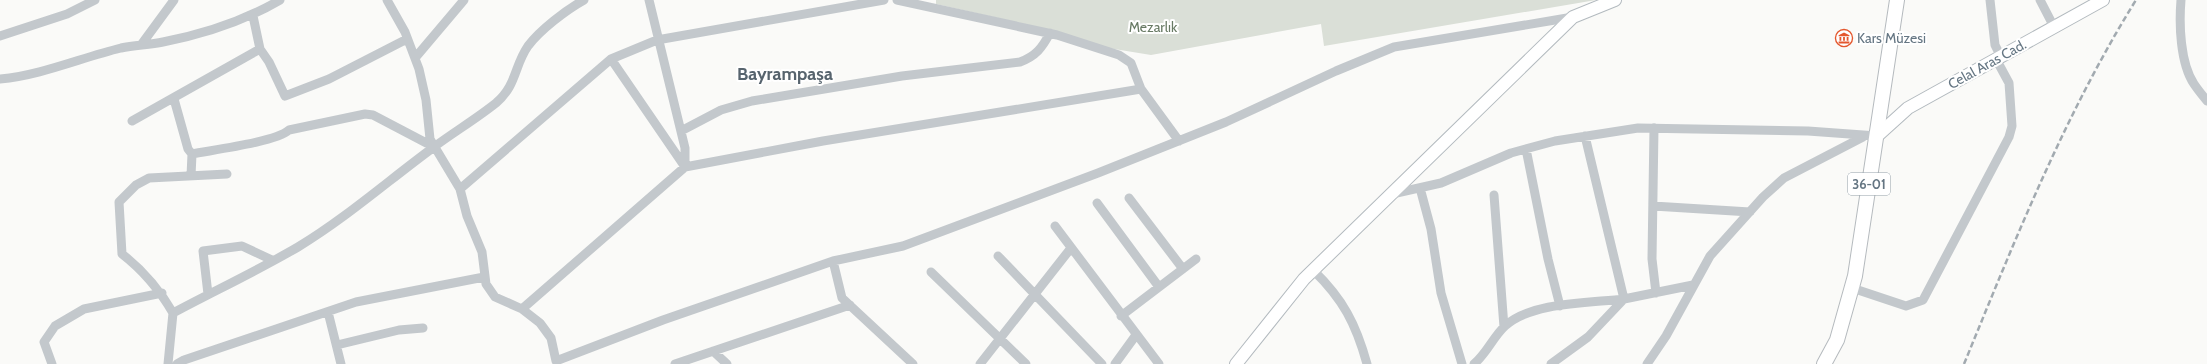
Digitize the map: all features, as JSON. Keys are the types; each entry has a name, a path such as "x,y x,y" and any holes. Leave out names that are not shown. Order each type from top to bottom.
{"main road":[{"path":"1236,364 1313,270 1573,17 1615,0"},
{"name":"36-01","path":"1824,364 1838,340 1852,288 1870,137 1897,0"},
{"name":"Celal Aras Cad.","path":"1870,137 1908,108 2103,0"}],"street":[{"path":"0,36 68,14 95,0"},
{"path":"141,45 174,0"},
{"path":"0,80 19,78 121,48 207,32 253,16 280,0"},
{"path":"387,0 407,38 415,58 426,100 430,139 460,189 467,216 482,252 486,284 495,297 522,308 546,330 553,346 553,363 663,320 833,261 903,246 1226,122 1336,71 1394,47 1573,17"},
{"path":"415,58 464,0"},
{"path":"173,313 242,278 272,260 298,247 370,197 434,147 484,112 502,97 514,81 528,46 574,6 584,0"},
{"path":"649,0 657,40 685,148 685,167"},
{"path":"460,189 611,59 657,40 884,0"},
{"path":"897,0 1050,33 1126,59 1133,68 1141,89 1179,141"},
{"path":"1852,288 1906,306 1923,300 2009,137 2012,126 2009,83 1998,58 1995,45 1990,0"},
{"path":"2040,0 2054,27"},
{"path":"2181,0 2179,25 2187,66 2193,83 2207,101"},
{"path":"253,16 260,49 269,62 285,96 329,79 407,38"},
{"path":"681,131 721,110 752,101 902,76 1020,62 1035,55 1042,48 1050,33"},
{"path":"132,121 147,111 174,98 260,49"},
{"path":"611,59 685,167"},
{"path":"522,308 685,167 823,141 1141,89"},
{"path":"174,98 188,149 192,154 191,176"},
{"path":"192,154 268,139 286,134 289,130 365,114 373,115 434,147"},
{"path":"1391,194 1441,183 1511,153 1585,136 1638,128 1808,131 1870,137"},
{"path":"1654,128 1652,259 1656,293"},
{"path":"1585,136 1624,299"},
{"path":"1647,364 1666,336 1710,256 1750,212 1784,178 1870,137"},
{"path":"1526,149 1548,259 1560,306"},
{"path":"168,364 173,313 162,293 144,273 122,254 119,202 136,185 149,178 227,174"},
{"path":"1420,188 1430,230 1441,293 1462,364"},
{"path":"1494,195 1504,327"},
{"path":"1129,198 1183,269"},
{"path":"1097,203 1159,287"},
{"path":"1653,206 1750,212"},
{"path":"1055,226 1121,316 1159,364"},
{"path":"208,294 203,251 242,246 272,260"},
{"path":"980,364 1071,248"},
{"path":"998,256 1036,293 1102,364"},
{"path":"1121,316 1196,259"},
{"path":"833,261 842,298 913,364"},
{"path":"1313,270 1332,288 1345,308 1359,334 1368,364"},
{"path":"931,272 1026,364"},
{"path":"177,364 184,360 376,297 484,277"},
{"path":"1474,364 1484,356 1504,327 1520,315 1538,309 1624,299 1693,285"},
{"path":"52,364 44,342 55,326 84,309 162,293"},
{"path":"1551,364 1588,336 1624,299"},
{"path":"674,364 850,305"},
{"path":"328,312 337,345 340,364"},
{"path":"337,345 399,330 423,328"},
{"path":"1114,364 1136,335"},
{"path":"713,351 727,364"}],"green space":[{"name":"Mezarlık","path":"936,0 1596,0 1324,46 1321,24 1151,55 1102,47 1051,30 936,4"}],"railway":[{"path":"1964,364 2042,178 2086,88 2110,43 2136,0"}],"place":[{"name":"Kars Müzesi̇","path":"1844,38"}],"district":[{"name":"Bayrampaşa","path":"785,74"}]}
